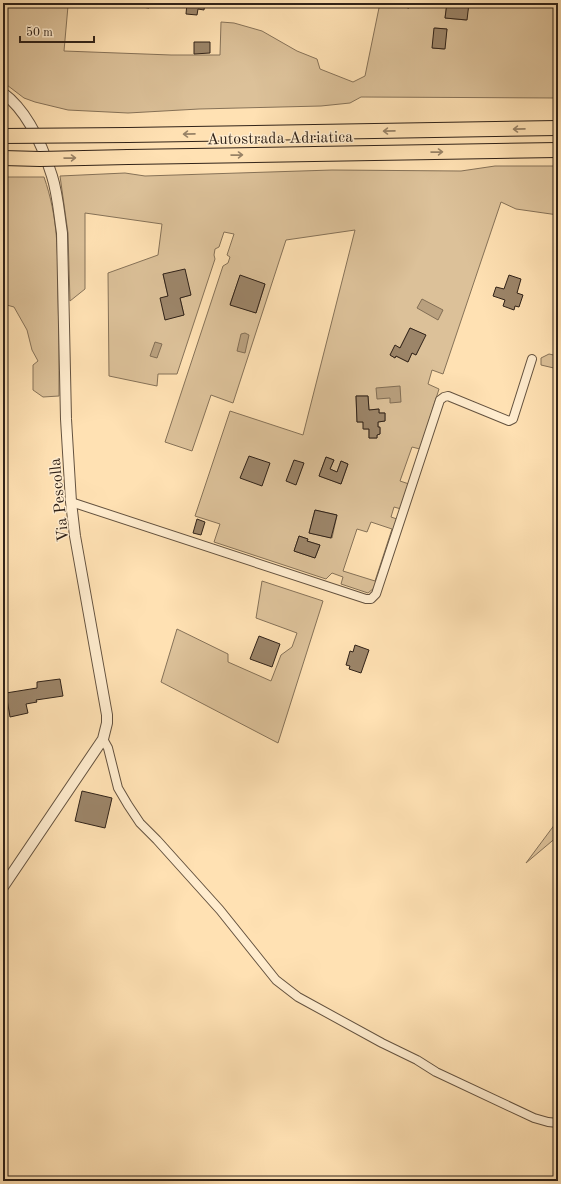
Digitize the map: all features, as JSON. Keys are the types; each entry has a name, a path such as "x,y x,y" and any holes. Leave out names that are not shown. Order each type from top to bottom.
{"highway":[{"name":"Autostrada Adriatica","path":"3,136 558,128"},
{"name":"Autostrada Adriatica","path":"3,158 40,159 558,150"}],"street":[{"name":"Via Pescolla","path":"3,93 27,119 41,147 52,177 58,204 62,234 66,419 71,502 75,536 107,715 107,723 103,739 3,887"},
{"path":"71,502 366,599 371,599 376,594 440,400 448,396 509,421 513,419 532,359"},
{"path":"103,739 108,748 118,788 140,823 220,910 276,980 298,997 382,1043 417,1060 436,1072 534,1118 558,1123"}],"shaded area":[{"path":"3,3 67,3 64,51 171,55 220,55 221,22 234,23 262,31 297,51 317,59 320,69 353,82 365,76 380,3 394,3 394,5 409,8 410,3 447,3 445,18 466,20 469,3 558,3 558,98 361,97 350,103 321,106 199,109 128,113 68,110 35,102 24,98 3,82","holes":["435,28 447,29 444,49 433,48"]},
{"path":"495,166 558,166 558,215 516,209 501,202 443,374 432,370 428,384 439,389 420,449 412,447 400,481 409,484 401,509 394,507 391,517 397,519 374,588 368,593 341,584 343,577 332,573 326,579 214,542 220,524 195,516 230,411 303,435 355,230 286,240 233,403 211,395 192,451 165,442 223,266 228,263 230,257 227,255 234,234 224,232 219,247 215,249 215,259 177,374 158,374 157,386 109,376 108,273 158,255 162,224 85,213 85,289 70,301 68,233 60,176 125,173 145,176 332,170 461,171","holes":["163,274 191,295 180,298 184,315 165,319 168,296","240,276 265,284 256,313 230,304","410,328 425,335 416,355 412,353 408,362 396,356 395,358 390,355 395,346 400,348","356,396 368,396 369,410 379,409 379,413 385,413 385,421 378,422 380,434 377,435 377,438 369,438 369,429 364,429 363,422 357,422","326,457 334,460 330,469 337,472 341,461 348,464 341,484 319,476","315,510 337,515 332,538 309,533","371,522 392,529 375,581 343,571 357,529 367,532","299,536 308,539 307,541 320,545 315,558 294,551"]},
{"path":"3,177 44,177 49,192 55,221 57,250 59,396 43,397 33,390 33,365 38,361 32,350 27,330 14,307 3,304"},
{"path":"422,299 443,310 438,320 417,308"},
{"path":"245,333 249,335 245,353 237,351 241,334"},
{"path":"155,342 162,344 157,358 150,356"},
{"path":"549,354 558,356 558,369 541,365 541,358"},
{"path":"400,386 401,402 390,403 390,398 377,399 376,388"},
{"path":"262,581 323,601 278,743 161,682 177,629 228,654 228,662 271,681 281,655 292,647 297,633 256,618"},
{"path":"558,820 558,836 526,863"}],"building":[{"path":"126,3 150,3 149,8 126,5"},
{"path":"187,3 205,3 204,10 198,9 197,15 186,14"},
{"path":"394,3 410,3 409,8 394,5"},
{"path":"447,3 469,3 467,20 445,18"},
{"path":"434,28 447,29 445,49 432,48"},
{"path":"194,42 210,42 210,53 194,54"},
{"path":"185,269 191,295 180,298 184,315 165,320 160,298 168,296 163,274"},
{"path":"240,275 265,284 256,313 230,305"},
{"path":"509,275 521,279 517,293 523,295 519,307 515,306 514,310 503,306 505,300 493,296 496,287 504,289"},
{"path":"410,328 426,335 416,355 412,353 408,362 396,356 395,358 390,355 395,345 400,348"},
{"path":"356,396 368,396 369,410 379,409 379,413 385,413 385,421 378,422 380,434 377,435 377,438 369,438 369,429 363,429 363,422 357,422"},
{"path":"249,456 270,463 262,486 240,478"},
{"path":"326,457 334,460 330,469 337,472 341,461 348,464 341,484 319,476"},
{"path":"294,460 304,463 296,485 286,481"},
{"path":"315,510 337,515 331,538 309,533"},
{"path":"197,519 205,522 201,535 193,533"},
{"path":"299,536 308,539 307,541 320,545 315,558 294,551"},
{"path":"259,636 280,644 272,667 250,659"},
{"path":"355,645 369,650 361,673 349,669 350,666 346,665 350,651 353,652"},
{"path":"60,679 63,696 36,700 37,702 26,704 28,713 10,717 6,693 37,688 37,682"},
{"path":"82,791 112,798 105,828 75,821"}]}
